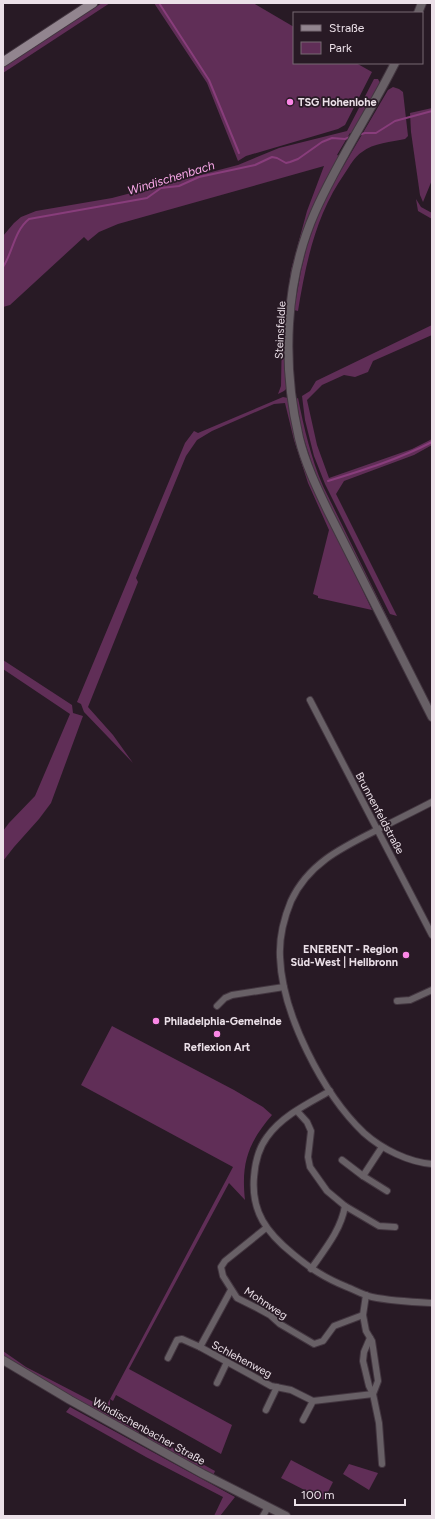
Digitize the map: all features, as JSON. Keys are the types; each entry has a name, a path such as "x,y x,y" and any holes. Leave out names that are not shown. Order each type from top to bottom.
{"main road":[{"path":"3,62 93,3"}],"street":[{"name":"Steinsfeldle","path":"394,64 329,183 314,213 303,244 296,271 290,311 289,367 300,438 313,478 328,511 432,717"},
{"name":"Brunnenfeldstraße","path":"310,700 432,935"},
{"path":"432,802 338,849 316,866 305,879 292,900 281,936 280,956 284,987 293,1019 317,1069 330,1091 350,1118 365,1134 382,1147 409,1159 432,1164"},
{"path":"217,1006 225,998 232,995 284,987"},
{"path":"397,1001 410,1000 432,990"},
{"path":"330,1091 284,1118 267,1137 259,1150 255,1166 253,1188 255,1204 266,1228 280,1244 311,1269 332,1280 371,1297 432,1303"},
{"path":"297,1111 307,1122 311,1131 308,1157 310,1167 327,1192 345,1206 379,1226 395,1227"},
{"path":"363,1176 382,1147"},
{"path":"342,1160 363,1176 387,1191"},
{"path":"311,1269 333,1238 343,1215 345,1206"},
{"name":"Mohnweg","path":"266,1228 225,1261 221,1267 223,1276 231,1290 238,1298 270,1315 280,1324 314,1344 323,1341 334,1326 363,1315"},
{"name":"Schlehenweg","path":"231,1290 200,1348 271,1386 291,1390 313,1401"},
{"path":"366,1295 363,1315 366,1332 372,1342 378,1381 373,1394"},
{"path":"370,1338 364,1352 363,1361 369,1386 373,1394 379,1423 382,1464"},
{"path":"168,1358 177,1340 182,1339 200,1348"},
{"name":"Windischenbacher Straße","path":"3,1360 143,1441 203,1474 286,1516"},
{"path":"217,1383 227,1362"},
{"path":"266,1410 278,1387"},
{"path":"303,1420 313,1401 373,1394"},
{"path":"263,1516 268,1507"}],"green space":[{"path":"102,3 110,3 3,73 3,67"},
{"name":"TSG Hohenlohe","path":"154,3 253,3 293,26 293,64 358,64 372,72 345,125 338,129 246,156 238,161 207,83"},
{"path":"374,79 378,79 380,83 353,134 350,133 337,155 340,156 325,181 311,212 294,270 288,387 284,391 278,394 281,386 282,333 291,270 307,211 324,166 118,224 99,232 88,241 84,237 10,305 3,307 3,236 21,217 36,211 112,198 238,165 279,148 347,131"},
{"path":"393,87 403,92 408,136 405,139 366,149 357,156 350,165 335,189 319,222 309,257 298,311 294,310 307,246 318,215 333,184 388,90"},
{"path":"432,108 432,180 423,202 420,195 411,132 410,113"},
{"path":"416,199 421,207 432,213 432,219 418,211"},
{"path":"432,325 432,335 373,361 368,372 355,377 344,375 322,385 307,400 317,445 329,478 412,449 432,439 432,445 414,455 344,481 336,494 397,616 390,614 325,484 314,456 305,420 302,396 310,391 316,381"},
{"path":"283,397 288,398 335,532 372,610 318,598 318,596 313,594 329,530 308,483 294,440 285,403 274,404 212,431 197,440 186,456 136,578 138,582 88,707 113,735 133,763 84,712 81,704 77,702 185,443 194,431 198,433"},
{"path":"298,398 308,443 323,486 413,670 316,476 303,436 296,399"},
{"path":"3,660 72,705 73,713 83,716 51,803 3,861 3,831 35,796 70,714 3,669"},
{"path":"112,1026 234,1090 263,1107 272,1115 257,1135 248,1154 244,1175 245,1200 229,1183 129,1369 232,1425 221,1454 116,1395 113,1401 110,1399 233,1167 81,1085"},
{"path":"3,1351 26,1367 105,1408 110,1399 110,1412 139,1432 138,1435 3,1357"},
{"path":"70,1407 235,1497 220,1516 214,1516 223,1497 146,1457 66,1412"},
{"path":"146,1433 215,1471 213,1476 149,1440"},
{"path":"291,1460 333,1482 324,1500 281,1478"},
{"path":"349,1464 378,1473 369,1490 343,1474"}],"waterway":[{"path":"159,3 209,80 239,153"},
{"name":"Windischenbach","path":"358,135 365,133 376,133 395,121 432,111"},
{"name":"Windischenbach","path":"3,267 20,229 29,219 147,198 161,188 179,186 199,177 255,165 272,157 286,163 290,162 298,159 322,142 332,138 345,139 350,137"},
{"path":"328,481 394,459 432,442"}],"place":[{"name":"TSG Hohenlohe","path":"290,102"},
{"name":"ENERENT - Region Süd-West | Hellbronn","path":"406,955"},
{"name":"Philadelphia-Gemeinde","path":"156,1021"},
{"name":"Reflexion Art","path":"217,1034"}]}
